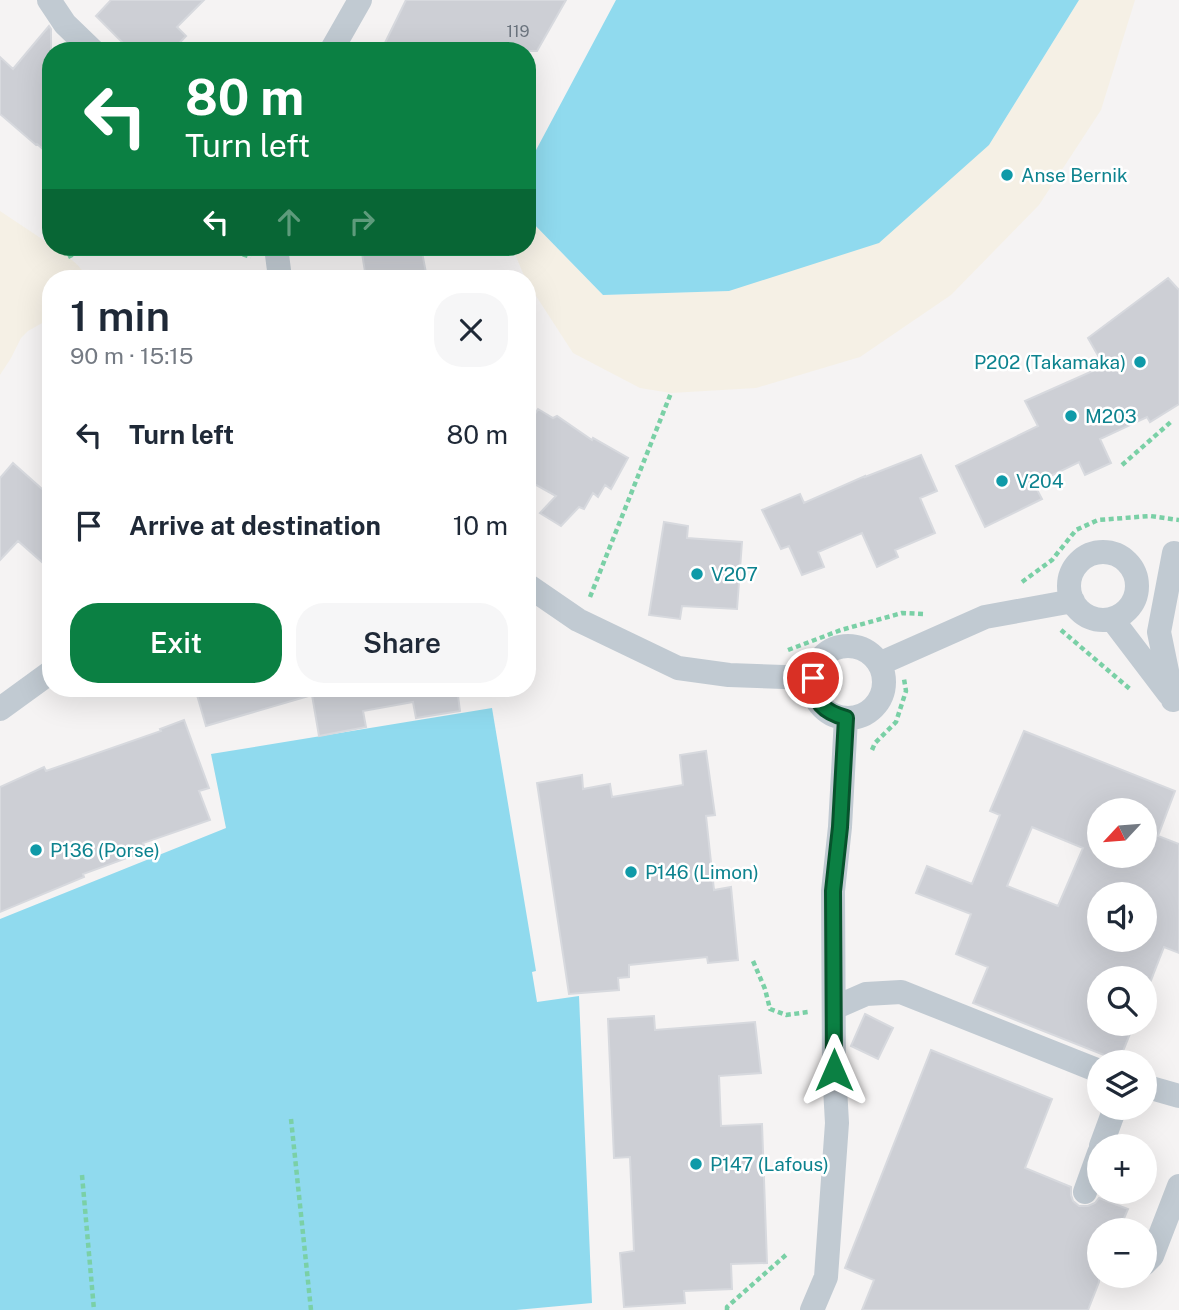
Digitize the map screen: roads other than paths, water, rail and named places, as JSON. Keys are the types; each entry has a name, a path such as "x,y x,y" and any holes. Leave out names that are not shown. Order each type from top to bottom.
{"street":[{"path":"49,0 65,24 84,42"},
{"path":"336,42 360,0"},
{"path":"1137,579 1177,551"},
{"path":"1176,702 1159,632 1177,551"},
{"path":"1104,552 1125,559 1133,568 1137,579 1135,599 1122,615 1101,620 1089,617 1073,601 1070,578 1082,559 1104,552"},
{"path":"536,591 578,620 678,668 729,675 813,678"},
{"path":"890,659 884,674 881,697 866,714 856,718 833,715 817,700 813,689 816,666 824,655 835,649 847,646 860,648 890,659 985,617 1073,601"},
{"path":"1112,619 1176,702"},
{"path":"0,709 42,679"},
{"path":"812,1310 826,1277 837,1123 833,891 840,827 846,718"},
{"path":"834,1008 866,994 901,992 1087,1066"},
{"path":"1157,1090 1179,1096"},
{"path":"1085,1192 1087,1186"},
{"path":"1157,1243 1179,1186"}],"water":[{"path":"616,0 1079,0 989,145 879,243 729,291 603,295 536,226 536,150"},
{"path":"492,708 536,971 532,972 537,1002 579,996 592,1303 516,1310 0,1310 0,919 226,828 211,754"}],"place":[{"name":"Anse Bernik","path":"1007,175"},
{"name":"P202 (Takamaka)","path":"1140,362"},
{"name":"M203","path":"1071,416"},
{"name":"V204","path":"1002,481"},
{"name":"V207","path":"697,574"},
{"name":"P136 (Porse)","path":"36,850"},
{"name":"P146 (Limon)","path":"631,872"},
{"name":"P147 (Lafous)","path":"696,1164"}]}
